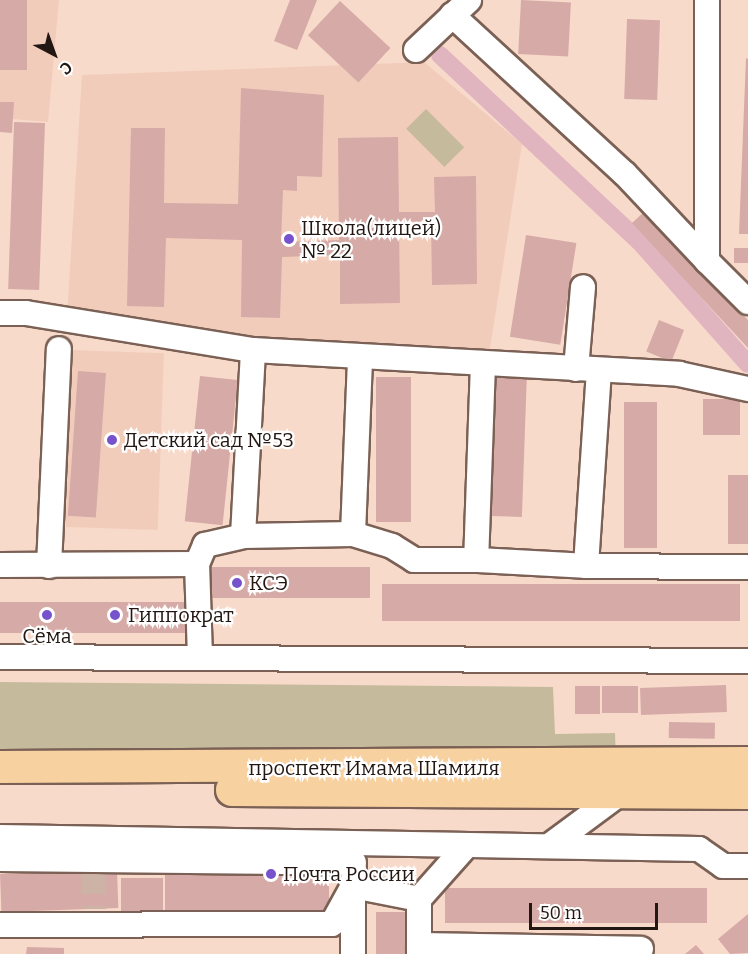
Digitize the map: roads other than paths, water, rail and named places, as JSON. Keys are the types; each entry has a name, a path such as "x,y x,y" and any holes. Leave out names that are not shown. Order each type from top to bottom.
{"main road":[{"name":"проспект Имама Шамиля","path":"0,789 622,779 748,763"},
{"name":"проспект Имама Шамиля","path":"0,767 622,779 748,793"}],"street":[{"path":"707,0 707,261"},
{"path":"416,50 460,7 625,174 748,303"},
{"path":"583,287 587,369 586,566"},
{"path":"0,313 26,313 253,350 679,374 748,389"},
{"path":"48,566 59,349"},
{"path":"243,536 253,350"},
{"path":"353,534 360,357"},
{"path":"476,560 483,363"},
{"path":"200,658 197,564 205,545 243,536 353,534 392,546 414,560 476,560 586,566 748,567"},
{"path":"0,565 197,564"},
{"path":"0,657 748,661"},
{"path":"549,846 622,779"},
{"path":"0,837 354,864 419,899"},
{"path":"467,845 419,899 419,950 641,949"},
{"path":"0,860 94,865 354,864 467,845 699,849 723,866 748,866"},
{"path":"0,925 95,916 332,924 354,864"},
{"path":"353,954 354,864"}],"waterway":[{"path":"440,55 639,241 748,364"}],"tunnel":[{"path":"94,870 94,909"}],"place":[{"name":"Школа(лицей) № 22","path":"289,239"},
{"name":"Детский сад №53","path":"112,440"},
{"name":"КСЭ","path":"237,583"},
{"name":"Сёма","path":"47,615"},
{"name":"Гиппократ","path":"115,615"},
{"name":"Почта России","path":"271,874"}]}
